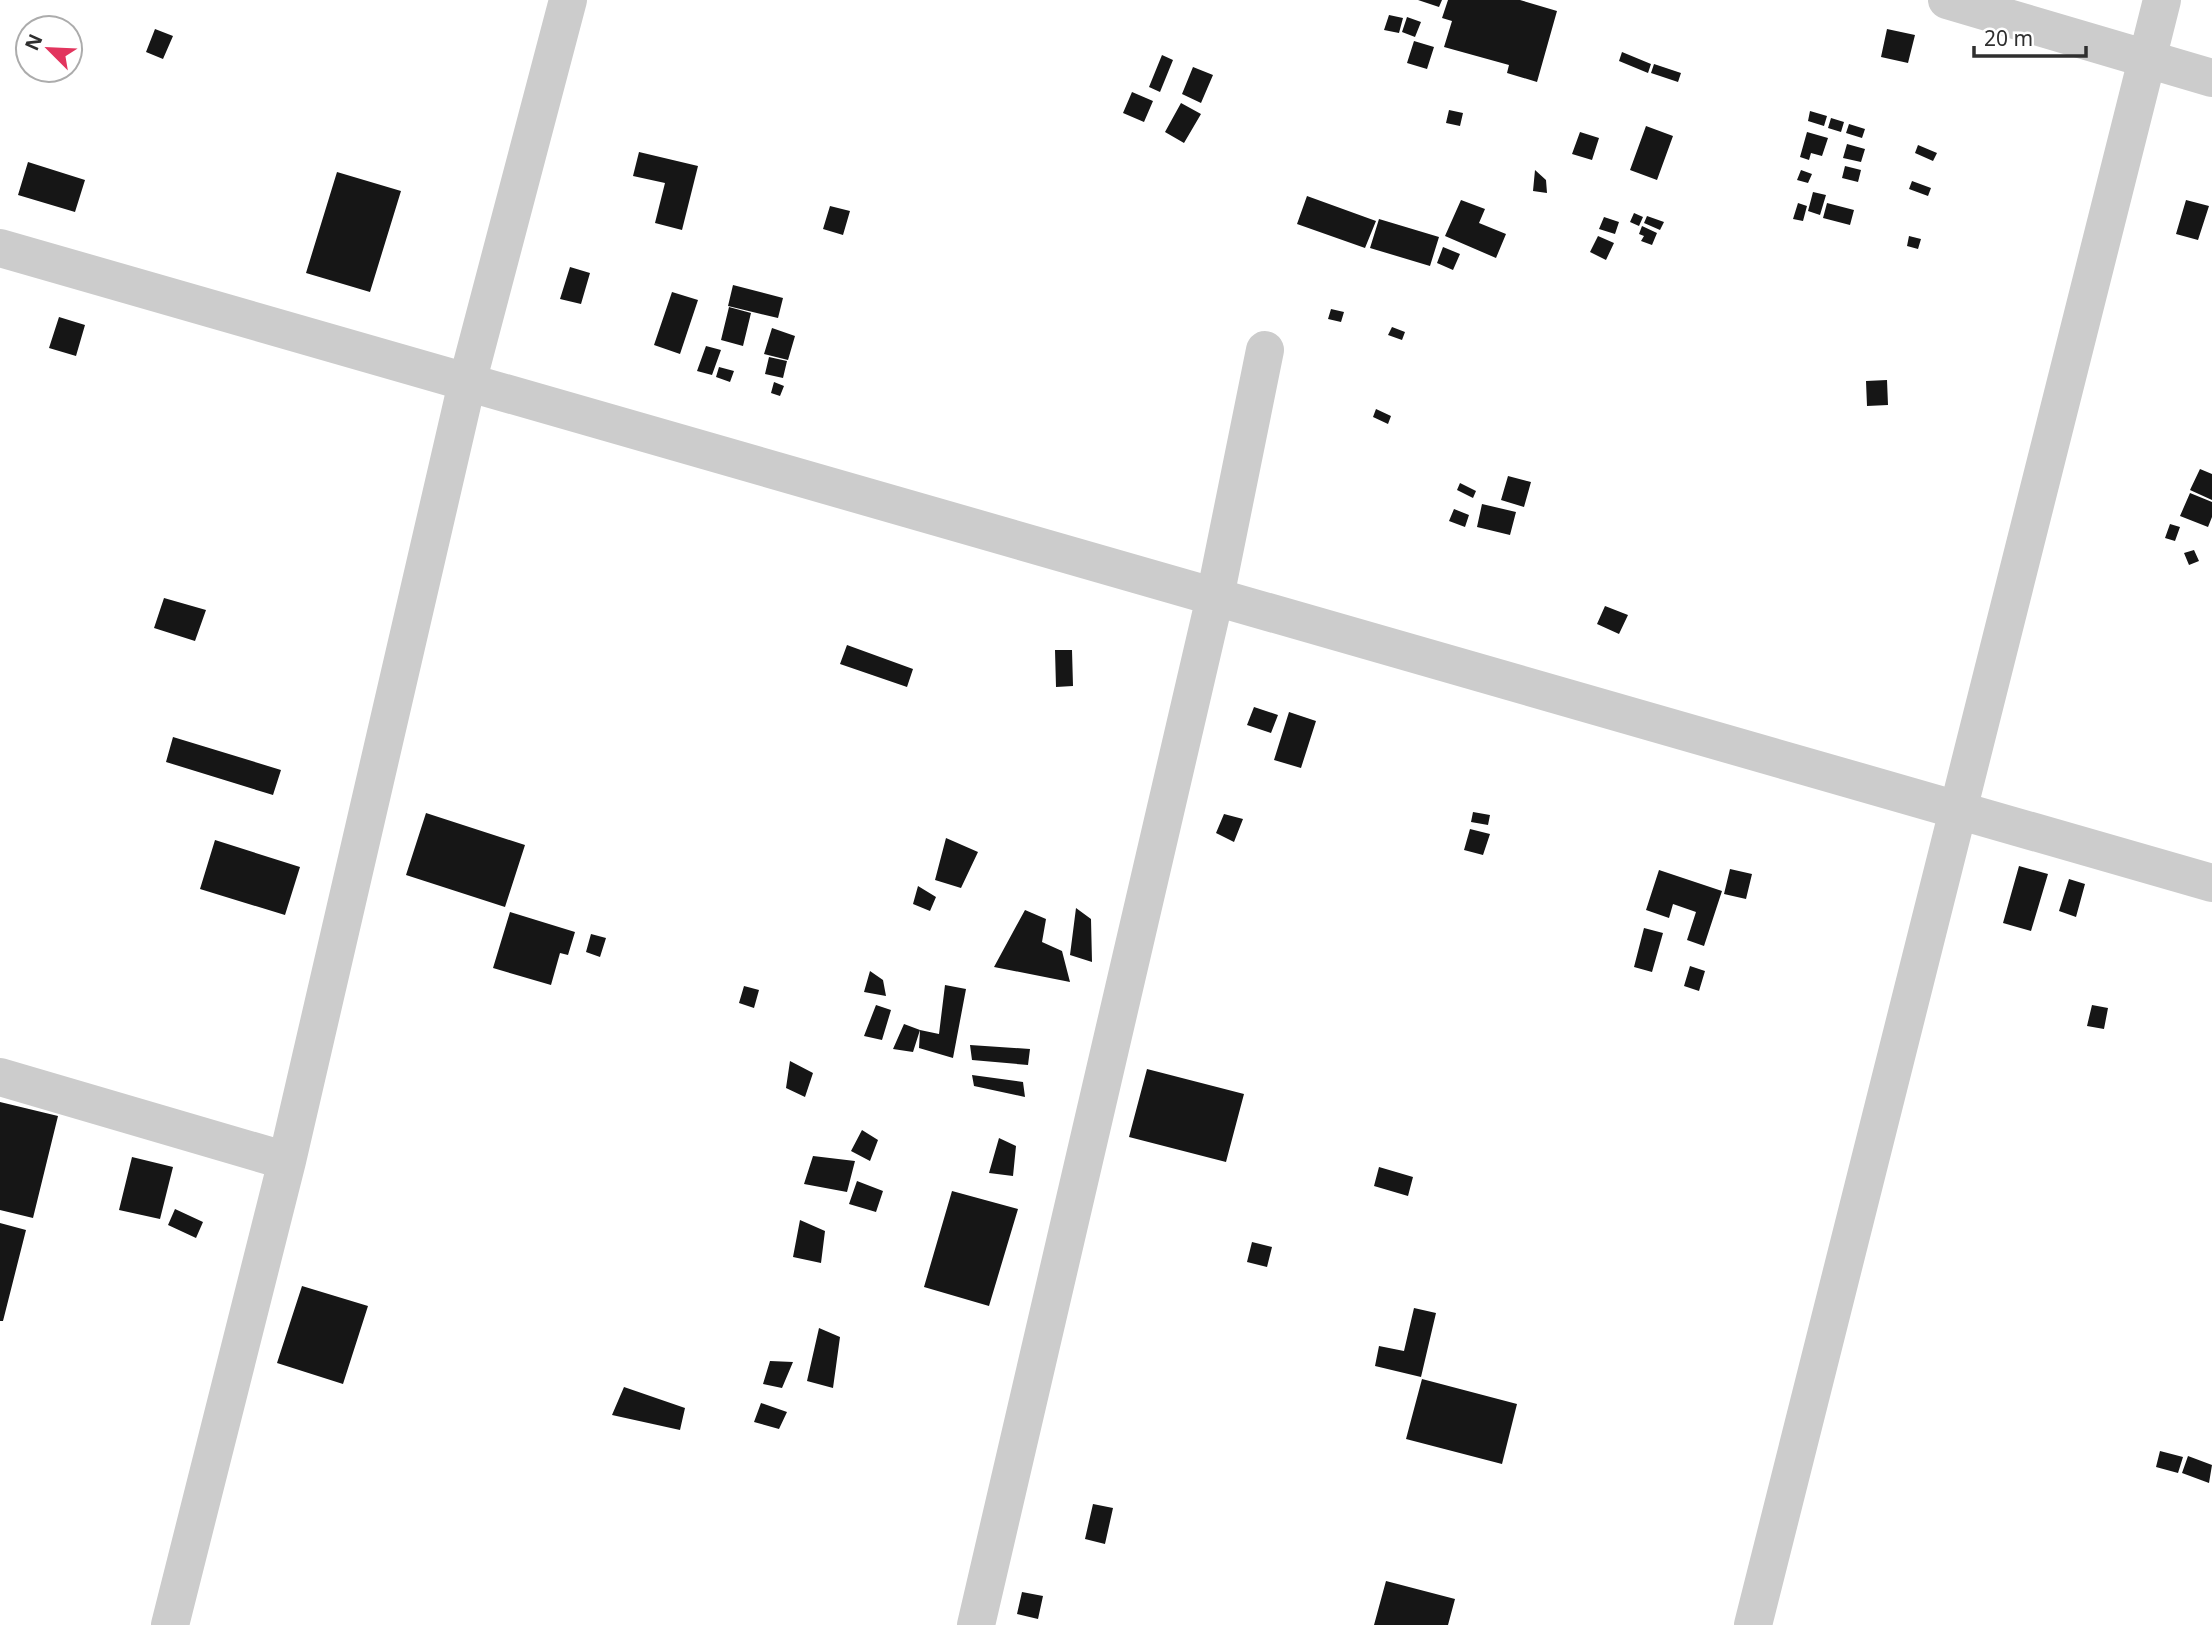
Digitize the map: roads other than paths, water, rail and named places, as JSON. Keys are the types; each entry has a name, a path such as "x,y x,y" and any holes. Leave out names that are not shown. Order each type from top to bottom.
{"street":[{"path":"170,1625 287,1161 467,383 568,0"},
{"path":"1947,0 2212,78"},
{"path":"1753,1625 2162,0"},
{"path":"0,248 2212,883"},
{"path":"976,1625 1215,597 1265,350"},
{"path":"0,1077 287,1161"}]}
